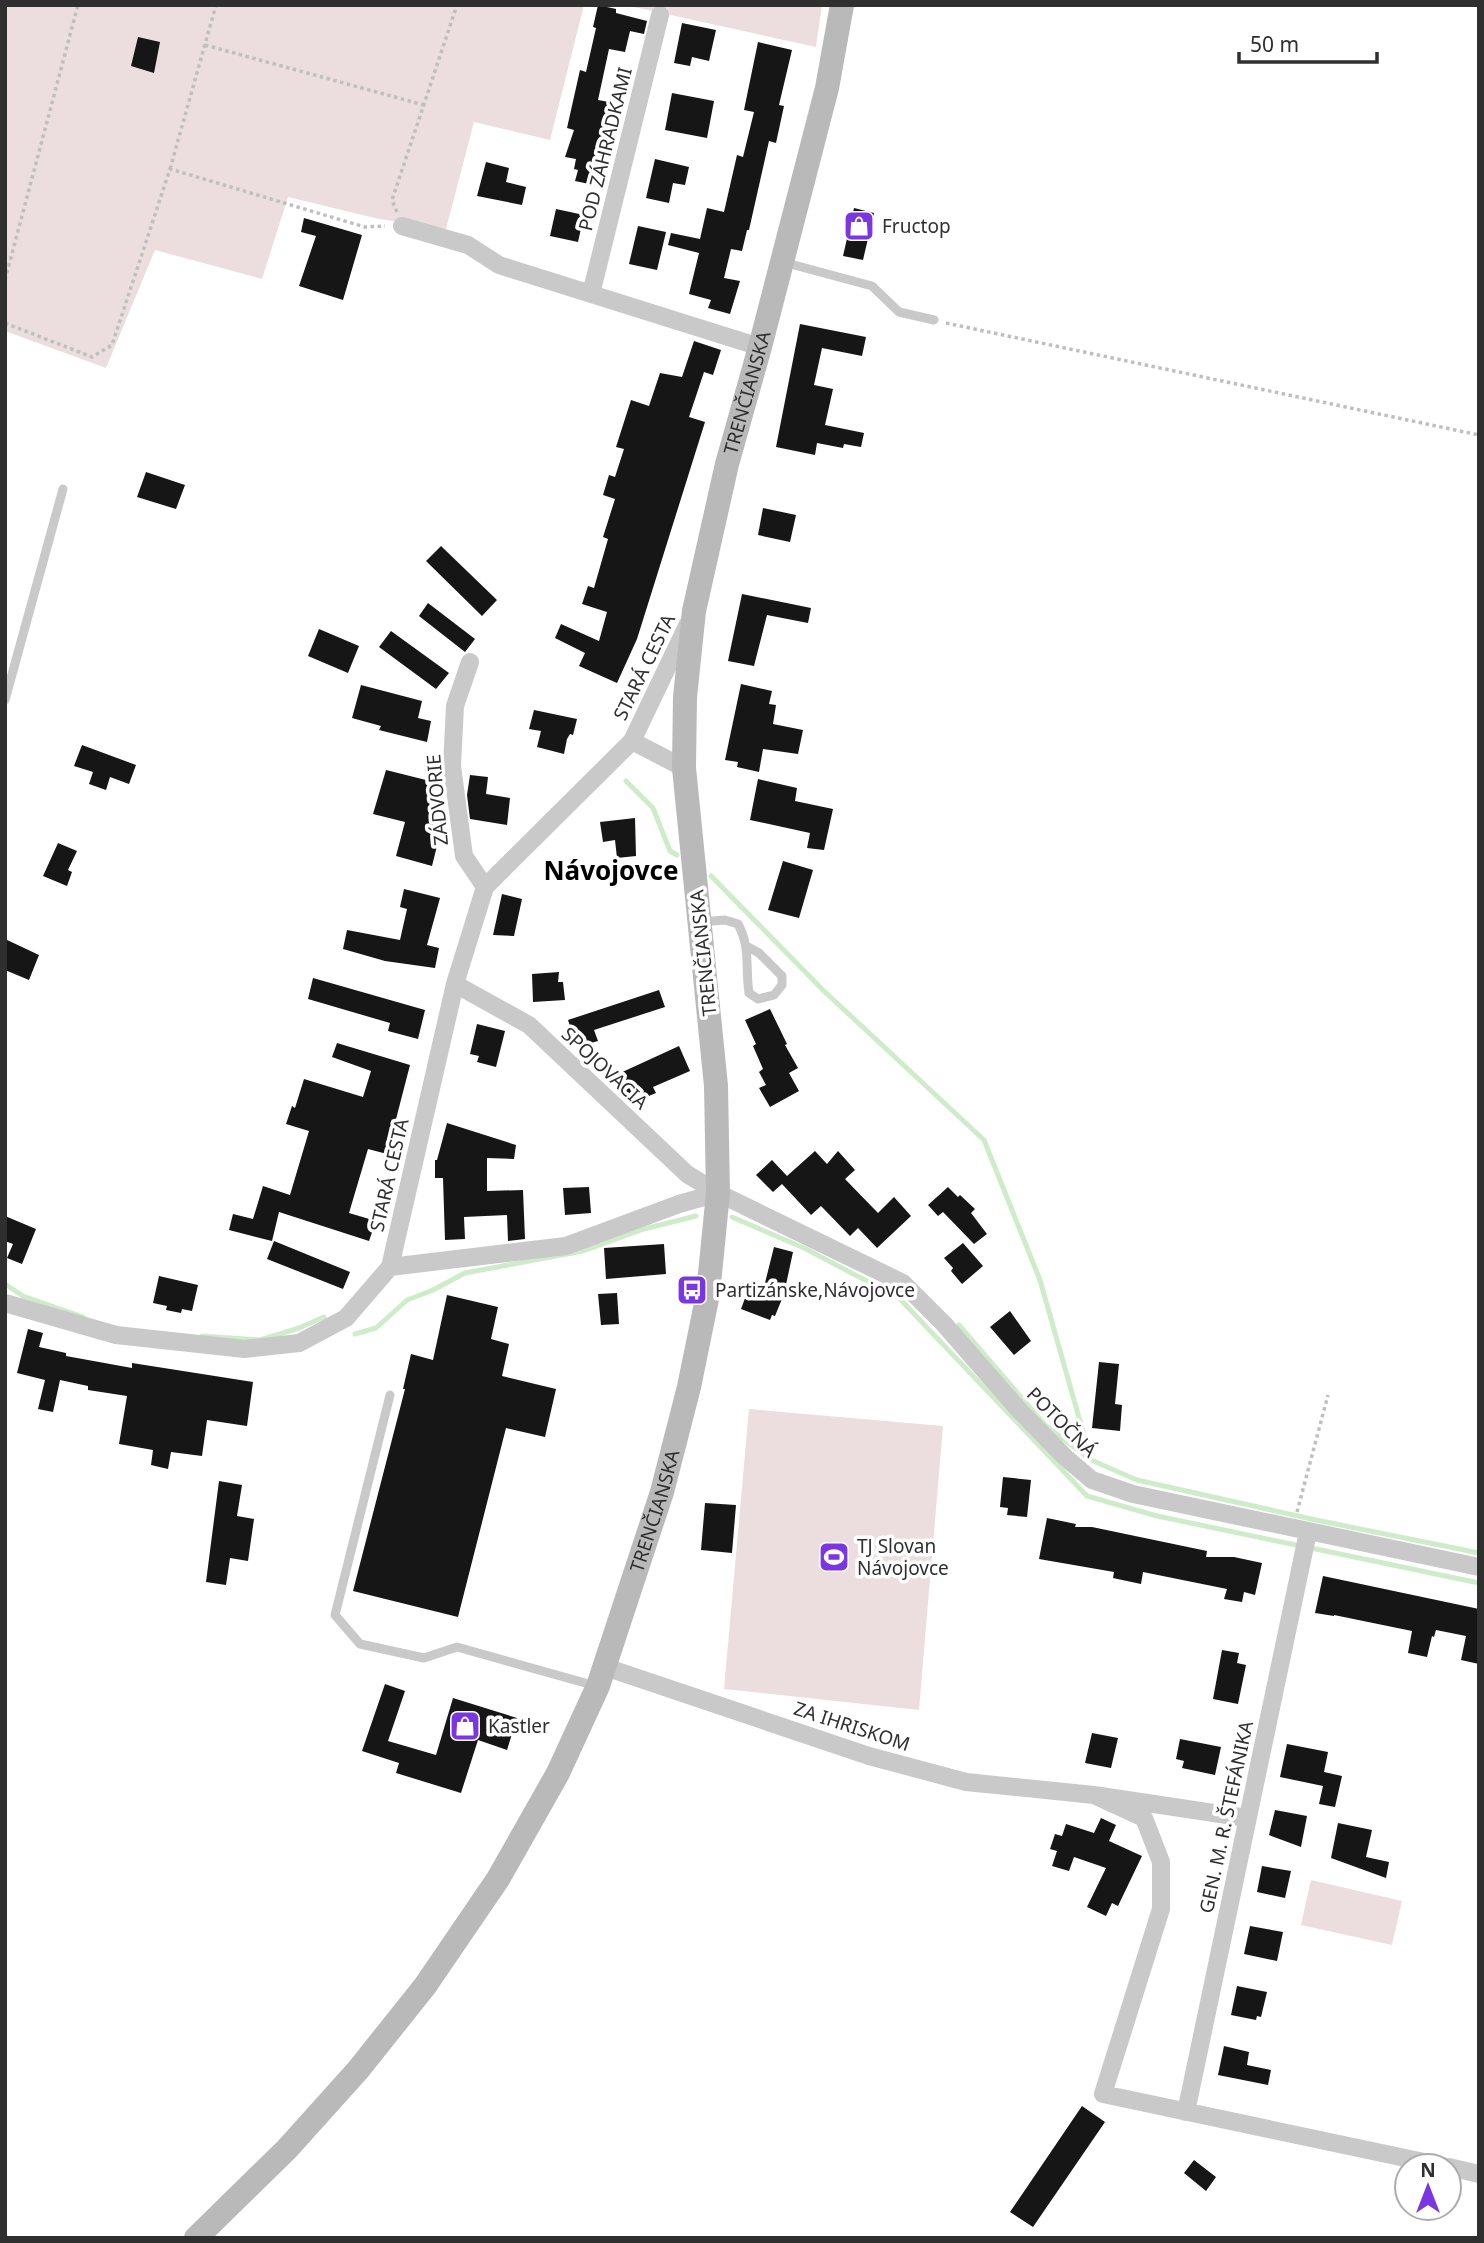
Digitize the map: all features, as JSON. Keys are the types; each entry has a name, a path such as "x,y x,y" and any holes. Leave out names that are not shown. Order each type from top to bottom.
{"main road":[{"name":"TRENČIANSKA","path":"196,2238 287,2149 358,2070 425,1986 498,1879 558,1773 601,1677 662,1492 689,1387 708,1294 718,1193 716,1086 684,768 685,697 694,611 727,464 827,88 842,5"}],"street":[{"name":"POD ZÁHRADKAMI","path":"591,294 660,15"},
{"path":"402,226 468,245 499,265 760,347"},
{"name":"STARÁ CESTA","path":"5,1303 116,1335 245,1349 299,1343 346,1318 390,1267 455,984 485,887 632,741 694,611"},
{"name":"ZÁDVORIE","path":"470,662 455,706 452,766 464,856 485,887"},
{"name":"STARÁ CESTA","path":"632,741 684,768"},
{"name":"SPOJOVACIA","path":"455,984 529,1025 687,1174 718,1193"},
{"path":"390,1267 566,1246 718,1193"},
{"name":"POTOČNÁ","path":"718,1193 903,1283 944,1324 1019,1410 1066,1458 1092,1480 1133,1494 1479,1567"},
{"name":"GEN. M. R. ŠTEFÁNIKA","path":"1186,2112 1308,1532"},
{"name":"ZA IHRISKOM","path":"601,1677 966,1782 1094,1795 1247,1818"},
{"path":"1094,1795 1144,1818 1161,1863 1161,1909 1103,2094 1393,2155"}],"lane":[{"path":"782,262 872,286 898,312 934,320"},
{"path":"5,700 63,489"},
{"path":"699,922 725,920 738,924 747,947 748,993 758,999 774,995 782,985 782,976 759,953 747,947"},
{"path":"390,1395 335,1615 360,1644 424,1658 457,1647 601,1677"}],"path":[{"path":"5,280 78,5"},
{"path":"5,323 92,357 112,345 170,169 216,5"},
{"path":"170,169 365,227 402,226 392,200 457,5"},
{"path":"205,45 424,105"},
{"path":"934,320 1479,435"},
{"path":"1299,1503 1328,1395"}],"shaded area":[{"path":"5,5 584,5 550,140 474,122 446,229 379,219 288,197 262,279 155,250 106,368 5,331"},
{"path":"625,5 822,5 816,47"},
{"name":"TJ Slovan Návojovce","path":"749,1409 943,1426 919,1710 724,1689"},
{"path":"1311,1880 1402,1901 1392,1945 1301,1925"}],"building":[{"path":"598,5 647,21 644,34 630,31 625,52 609,49 598,100 609,102 598,155 602,156 594,185 575,181 578,170 574,169 576,159 565,157 574,130 567,128 580,70 586,72"},
{"path":"682,23 716,30 709,61 692,57 690,66 674,63"},
{"path":"138,37 160,42 154,73 131,66"},
{"path":"758,42 792,50 779,105 784,106 776,143 769,141 749,230 742,251 731,249 724,278 740,281 730,314 708,308 711,300 689,294 699,253 668,245 671,233 700,239 707,208 724,212 737,155 743,157 754,112 744,110"},
{"path":"672,93 714,101 707,138 665,130"},
{"path":"655,159 689,167 685,185 673,183 669,203 646,198"},
{"path":"486,162 509,168 506,182 526,187 522,205 477,196"},
{"path":"854,208 874,213 863,260 843,256"},
{"path":"556,209 584,215 578,242 550,236"},
{"path":"304,218 362,235 343,300 299,286 316,236 301,232"},
{"path":"638,226 666,232 657,270 629,264"},
{"path":"800,324 866,337 862,356 822,348 814,385 833,389 825,425 864,433 861,447 844,444 843,448 817,443 815,455 776,447"},
{"path":"694,341 721,350 713,375 704,372 689,417 705,422 637,639 617,683 579,666 585,653 555,638 561,624 599,641 607,612 582,604 588,586 594,588 608,539 603,537 615,499 603,495 609,475 615,477 624,449 616,447 631,400 649,406 660,373 682,377"},
{"path":"146,472 185,485 176,509 137,497"},
{"path":"763,508 796,515 790,542 758,535"},
{"path":"441,546 497,600 482,616 426,561"},
{"path":"742,594 811,608 808,623 767,615 754,666 728,661"},
{"path":"428,603 475,639 465,652 419,616"},
{"path":"319,629 359,646 348,673 308,656"},
{"path":"391,631 449,673 436,689 379,647"},
{"path":"741,684 772,691 769,704 776,705 773,724 803,730 798,754 763,749 759,772 737,767 738,762 725,760"},
{"path":"361,685 422,701 418,718 431,721 427,742 379,730 381,726 352,718"},
{"path":"534,710 577,719 573,735 570,734 567,739 564,754 537,747 541,731 529,729"},
{"path":"82,745 136,765 129,784 110,777 106,790 89,784 93,772 74,766"},
{"path":"386,770 434,782 428,812 438,814 431,844 437,846 432,866 396,856 405,822 373,814"},
{"path":"470,775 488,777 486,794 510,798 507,825 470,819 467,795"},
{"path":"758,779 797,788 795,801 833,809 824,850 807,848 810,833 750,820"},
{"path":"635,818 636,856 617,858 615,840 603,842 600,822"},
{"path":"58,843 77,851 68,870 72,872 67,886 43,876"},
{"path":"783,861 813,870 799,918 768,910"},
{"path":"404,889 440,898 427,945 439,948 435,968 385,961 343,949 347,930 400,940 407,909 400,907"},
{"path":"502,894 522,899 514,936 493,935"},
{"path":"5,939 39,955 29,980 5,970"},
{"path":"559,972 558,982 563,982 565,1000 533,1002 532,974"},
{"path":"313,978 425,1010 418,1039 388,1031 390,1023 308,999"},
{"path":"659,990 665,1007 594,1030 598,1041 577,1047 568,1020"},
{"path":"770,1009 798,1068 789,1073 799,1091 770,1107 759,1088 766,1085 759,1072 763,1069 745,1020"},
{"path":"477,1024 505,1031 496,1067 477,1062 479,1056 470,1054"},
{"path":"337,1043 410,1065 387,1154 368,1149 349,1213 376,1221 369,1241 279,1212 272,1241 229,1230 233,1214 253,1219 263,1186 290,1195 309,1131 286,1124 292,1106 295,1108 304,1079 363,1097 371,1071 332,1057"},
{"path":"679,1046 690,1071 653,1087 656,1093 632,1103 618,1074"},
{"path":"447,1123 516,1145 514,1159 487,1158 487,1191 523,1190 525,1239 508,1241 507,1215 464,1217 465,1239 445,1240 443,1178 435,1178 435,1160"},
{"path":"815,1151 827,1164 838,1151 855,1170 845,1179 878,1213 894,1197 911,1216 877,1248 858,1228 850,1236 821,1206 811,1215 782,1184 773,1192 756,1175 772,1160 787,1176"},
{"path":"589,1187 591,1213 565,1215 563,1188"},
{"path":"948,1187 975,1209 971,1213 987,1234 974,1244 943,1212 938,1216 928,1205"},
{"path":"5,1216 36,1229 22,1264 7,1258 13,1244 5,1241"},
{"path":"274,1241 350,1272 343,1289 267,1259"},
{"path":"963,1243 983,1266 962,1284 944,1258"},
{"path":"664,1244 666,1274 606,1279 604,1248"},
{"path":"774,1247 793,1252 784,1294 775,1316 772,1315 770,1320 741,1309 751,1282 764,1287"},
{"path":"159,1276 198,1285 192,1311 182,1309 181,1313 166,1310 167,1306 153,1303"},
{"path":"617,1293 619,1324 601,1325 598,1294"},
{"path":"447,1295 498,1307 491,1339 509,1344 502,1376 556,1389 545,1437 506,1428 458,1617 353,1591 405,1389 411,1354 433,1360"},
{"path":"1010,1311 1031,1341 1014,1355 990,1327"},
{"path":"28,1329 43,1333 39,1347 66,1353 66,1356 132,1368 132,1363 253,1382 247,1426 207,1420 202,1456 171,1452 168,1469 151,1465 153,1450 119,1444 127,1396 88,1390 88,1386 60,1380 53,1412 38,1409 45,1380 17,1373"},
{"path":"1099,1362 1119,1364 1115,1404 1122,1405 1120,1431 1092,1428"},
{"path":"1003,1477 1031,1480 1027,1517 1007,1515 1008,1508 1000,1507"},
{"path":"219,1481 242,1485 237,1516 254,1519 248,1561 230,1558 226,1585 206,1582"},
{"path":"705,1503 736,1505 732,1553 701,1550"},
{"path":"1047,1518 1076,1524 1075,1527 1092,1527 1207,1551 1206,1557 1234,1557 1262,1563 1255,1595 1244,1592 1242,1602 1224,1599 1227,1589 1143,1572 1141,1584 1113,1578 1114,1572 1039,1559"},
{"path":"1323,1576 1479,1609 1479,1664 1461,1660 1466,1636 1436,1630 1427,1657 1408,1653 1412,1631 1315,1613"},
{"path":"1222,1650 1239,1653 1237,1663 1246,1665 1238,1704 1213,1699"},
{"path":"385,1684 405,1691 388,1741 436,1755 453,1698 517,1718 507,1750 478,1740 461,1793 396,1773 399,1763 362,1751"},
{"path":"1092,1733 1118,1738 1111,1768 1085,1763"},
{"path":"1180,1739 1221,1747 1215,1775 1182,1768 1184,1761 1176,1759"},
{"path":"1287,1744 1328,1752 1324,1772 1342,1776 1335,1807 1319,1804 1323,1786 1280,1777"},
{"path":"1275,1810 1307,1816 1301,1847 1269,1835"},
{"path":"1101,1818 1116,1825 1109,1841 1142,1856 1118,1906 1112,1903 1106,1916 1087,1907 1106,1868 1074,1857 1069,1871 1052,1866 1057,1851 1050,1849 1055,1834 1062,1836 1066,1824 1094,1833"},
{"path":"1338,1823 1372,1830 1366,1857 1389,1862 1386,1878 1331,1858"},
{"path":"1262,1866 1291,1871 1285,1898 1257,1892"},
{"path":"1250,1926 1283,1932 1277,1961 1244,1954"},
{"path":"1237,1986 1267,1992 1261,2017 1257,2016 1256,2020 1231,2015"},
{"path":"1224,2046 1249,2052 1247,2065 1271,2070 1268,2085 1218,2075"},
{"path":"1082,2106 1105,2122 1033,2227 1010,2212"},
{"path":"1194,2160 1216,2177 1206,2191 1184,2173"}],"waterway":[{"path":"626,781 653,808 670,851 677,855"},
{"path":"711,876 824,991 984,1140 1040,1280 1091,1460"},
{"path":"355,1334 376,1328 407,1300 465,1273 583,1251 644,1229 696,1216"},
{"path":"732,1217 804,1248 899,1298 1087,1496 1157,1516 1296,1545"},
{"path":"5,1284 23,1296 83,1317"},
{"path":"202,1336 260,1340 324,1317"},
{"path":"959,1325 1045,1425 1091,1460 1137,1480 1479,1553"},
{"path":"1311,1548 1479,1583"}],"place":[{"name":"Fructop","path":"859,226"},
{"name":"Partizánske,Návojovce","path":"692,1290"},
{"name":"TJ Slovan Návojovce","path":"834,1557"},
{"name":"Kastler","path":"465,1726"}],"district":[{"name":"Návojovce","path":"611,871"}]}
